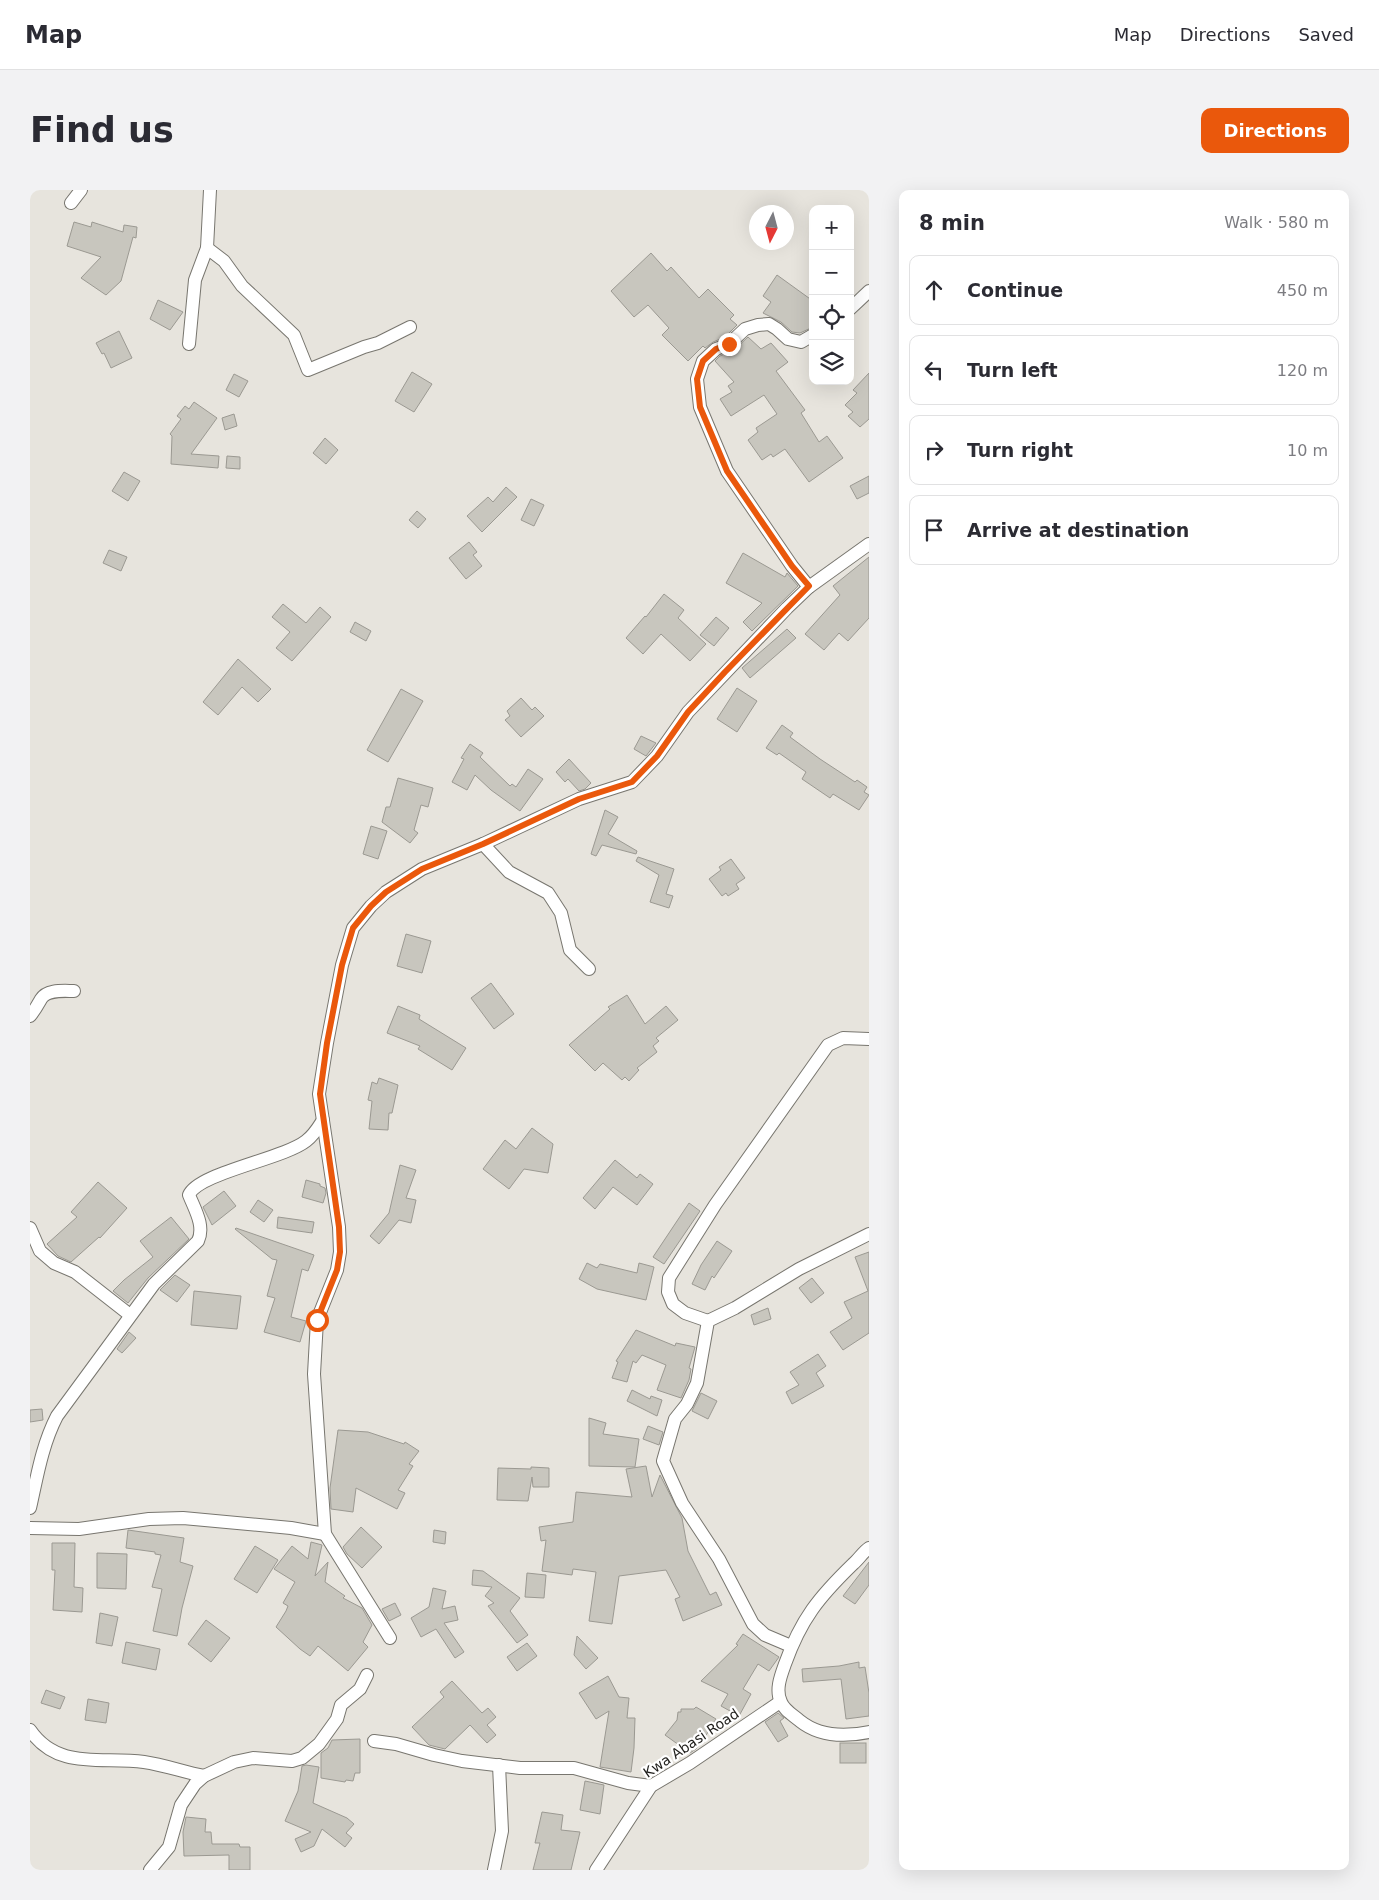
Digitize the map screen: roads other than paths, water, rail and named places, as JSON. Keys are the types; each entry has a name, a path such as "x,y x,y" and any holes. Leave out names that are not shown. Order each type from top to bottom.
{"street":[{"path":"70,203 82,190"},
{"path":"189,344 195,280 207,248 210,190"},
{"path":"207,248 224,261 242,286 294,335 308,370 378,343 410,327"},
{"path":"854,305 869,291"},
{"path":"809,337 801,342 788,339 769,324 745,329 729,344 716,349 703,361 697,379 700,407 727,471 787,560 809,586"},
{"path":"390,1638 325,1534 314,1374 317,1320 337,1270 340,1252 339,1227 320,1094 327,1043 342,965 353,928 371,906 386,892 422,869 483,844 579,799 632,782 657,756 688,712 809,586 869,544"},
{"path":"483,844 509,872 548,893 561,913 570,950 589,969"},
{"path":"30,1016 42,997 53,992 74,991"},
{"path":"869,1040 843,1038 828,1045 715,1205 669,1278 668,1292 673,1304 685,1313 708,1321 735,1308 799,1269 869,1234"},
{"path":"30,1508 49,1430 57,1416 154,1284 198,1242 202,1233 189,1195 191,1190 198,1184 227,1172 282,1154 306,1142 315,1133 323,1120"},
{"path":"30,1228 40,1251 54,1263 75,1272 130,1315"},
{"path":"708,1321 697,1383 687,1404 675,1419 663,1461 682,1503 719,1559 753,1624 766,1635 791,1646"},
{"path":"30,1528 78,1529 150,1519 183,1518 291,1528 325,1534"},
{"path":"869,1548 819,1598 801,1627 791,1646 780,1681 779,1694 780,1702 786,1709 814,1730 839,1735 869,1732"},
{"path":"150,1870 169,1847 181,1805 195,1784 204,1776 234,1762 252,1758 292,1760 302,1758 319,1744 337,1719 341,1705 360,1689 367,1675"},
{"name":"Kwa Abasi Road","path":"596,1870 651,1786 690,1763 780,1702"},
{"path":"30,1730 35,1737 54,1752 67,1756 88,1761 114,1759 141,1761 166,1765 184,1772 204,1776"},
{"path":"374,1741 396,1744 462,1761 520,1768 574,1768 628,1783 651,1786"},
{"path":"494,1870 502,1831 499,1765"}]}
